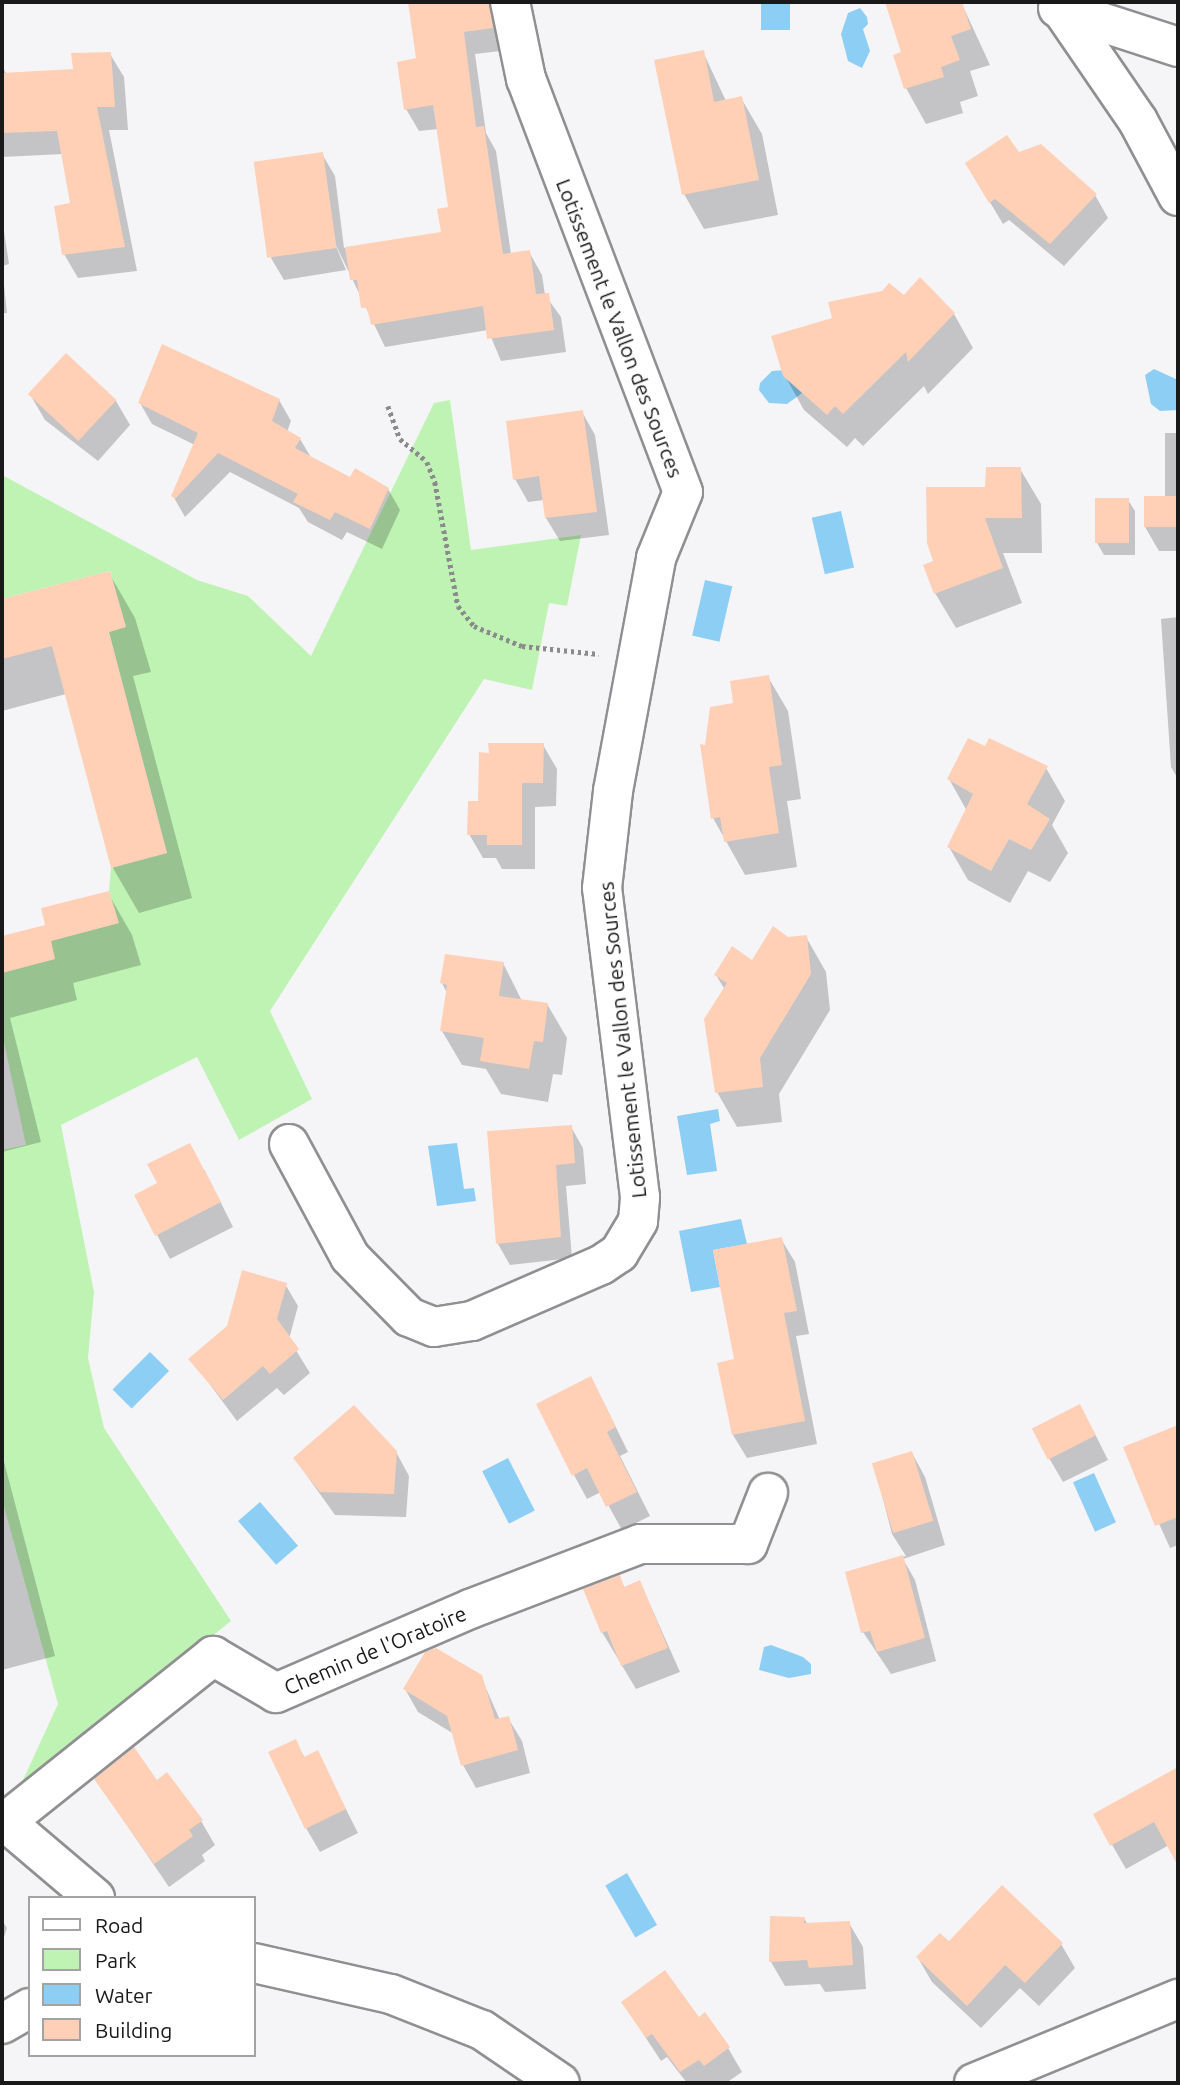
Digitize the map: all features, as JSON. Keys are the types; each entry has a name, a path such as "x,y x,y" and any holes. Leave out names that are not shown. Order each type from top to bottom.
{"street":[{"name":"Lotissement le Vallon des Sources","path":"289,1144 350,1257 410,1317 434,1327 472,1321 601,1265 630,1238 638,1221 640,1197 602,888 612,791 656,558 683,492 526,79 510,2"},
{"path":"1058,8 1178,47"},
{"path":"1058,8 1138,121 1178,196"},
{"name":"Chemin de l'Oratoire","path":"3,1821 213,1656 276,1693 470,1609 640,1544 748,1544 768,1493"},
{"path":"3,1821 80,1891"},
{"path":"256,1963 391,1994 482,2030 560,2083"},
{"path":"974,2083 1178,1999"},
{"path":"2,2024 28,2009"}],"path":[{"path":"388,406 400,439 427,463 435,482 458,606 474,626 522,646 638,659"}],"green space":[{"path":"450,400 471,550 581,535 567,606 549,603 532,690 484,679 270,1011 312,1099 239,1140 197,1057 61,1125 94,1292 88,1358 104,1428 231,1621 17,1793 58,1704 2,1499 2,1150 26,1145 2,1033 2,973 54,959 51,941 118,923 109,891 111,868 167,853 109,632 126,627 110,571 2,599 2,475 197,580 248,596 311,656 434,403"}],"water":[{"path":"761,2 790,2 790,30 761,30"},
{"path":"860,8 867,17 868,24 863,29 870,51 862,68 848,61 841,34 848,13"},
{"path":"1154,369 1178,380 1178,410 1160,411 1151,404 1145,375"},
{"path":"785,370 805,391 787,404 769,403 759,390 760,383 772,371"},
{"path":"841,511 854,568 825,574 812,518"},
{"path":"705,580 732,586 719,642 692,636"},
{"path":"718,1109 720,1121 710,1124 717,1171 687,1175 677,1116"},
{"path":"457,1143 464,1189 474,1188 476,1201 437,1206 428,1146"},
{"path":"741,1219 747,1244 713,1250 720,1287 691,1292 679,1231"},
{"path":"150,1352 169,1371 132,1409 113,1389"},
{"path":"508,1458 535,1511 509,1524 482,1471"},
{"path":"1094,1473 1116,1522 1095,1532 1073,1482"},
{"path":"260,1502 298,1546 276,1565 238,1521"},
{"path":"771,1645 803,1657 811,1664 811,1674 789,1678 759,1670 764,1647"},
{"path":"627,1873 657,1925 635,1937 605,1886"}],"building":[{"path":"408,2 489,2 493,28 464,32 476,127 484,126 503,254 530,250 536,294 549,293 554,330 487,339 483,306 371,325 367,308 361,308 357,280 350,280 345,247 441,232 437,209 448,207 433,105 404,110 397,62 416,58"},
{"path":"885,2 962,2 971,29 951,36 960,60 941,67 944,77 904,89 893,55 901,52"},
{"path":"704,50 714,102 742,96 759,180 682,195 654,60"},
{"path":"111,52 115,107 97,107 125,247 62,255 54,206 70,203 57,131 2,133 2,73 73,69 71,53"},
{"path":"1007,135 1019,152 1041,144 1097,194 1050,244 995,199 989,203 965,163"},
{"path":"323,152 336,248 267,258 254,162"},
{"path":"920,277 955,313 908,362 906,352 843,414 835,406 827,415 783,376 771,336 832,318 828,302 882,291 889,283 904,295"},
{"path":"162,344 280,399 272,421 301,438 295,448 350,477 355,468 389,488 370,529 335,512 330,520 293,502 298,494 218,453 175,499 171,496 198,433 138,403"},
{"path":"66,353 116,400 78,441 28,394"},
{"path":"583,410 597,512 545,518 539,476 513,480 506,421"},
{"path":"986,467 1021,467 1022,518 985,518 1003,568 934,594 923,565 933,561 927,543 926,487 985,487"},
{"path":"1144,496 1178,496 1178,527 1144,527"},
{"path":"1095,498 1129,498 1129,543 1095,543"},
{"path":"110,571 126,627 109,632 167,853 111,868 52,646 2,659 2,599"},
{"path":"769,675 782,765 769,767 779,833 724,842 720,817 711,819 700,744 705,745 710,707 733,703 730,681"},
{"path":"968,738 985,746 989,738 1048,766 1027,804 1050,819 1031,850 1009,839 991,871 947,847 973,794 947,779"},
{"path":"488,743 544,743 543,783 522,783 522,845 487,845 487,835 467,835 468,801 478,801 479,752 489,753"},
{"path":"109,891 119,923 51,941 55,959 2,973 2,936 45,925 41,908"},
{"path":"773,926 788,937 807,935 811,974 760,1058 763,1087 715,1093 704,1019 727,983 714,975 732,946 752,960"},
{"path":"445,954 504,962 499,996 548,1003 543,1042 534,1041 529,1069 480,1061 484,1038 440,1031 447,985 440,983"},
{"path":"572,1125 575,1163 556,1165 561,1237 496,1244 487,1131"},
{"path":"190,1143 221,1202 155,1236 134,1195 157,1183 147,1164"},
{"path":"782,1237 797,1311 784,1313 805,1421 732,1435 717,1363 734,1359 713,1250"},
{"path":"242,1270 287,1283 277,1319 299,1349 270,1374 263,1366 223,1400 188,1359 227,1326"},
{"path":"591,1376 616,1427 607,1432 637,1492 606,1507 587,1468 572,1476 536,1404"},
{"path":"1080,1404 1096,1435 1048,1460 1032,1429"},
{"path":"354,1405 397,1451 394,1494 320,1492 293,1458"},
{"path":"1178,1425 1178,1517 1155,1526 1123,1447"},
{"path":"912,1451 933,1521 893,1533 872,1463"},
{"path":"903,1555 925,1638 877,1652 870,1631 861,1633 845,1572"},
{"path":"620,1575 624,1587 640,1580 668,1648 621,1666 607,1631 601,1633 583,1589"},
{"path":"436,1648 482,1675 495,1719 509,1716 518,1750 461,1766 447,1716 403,1689 425,1652"},
{"path":"296,1739 304,1757 318,1750 346,1809 305,1829 268,1752"},
{"path":"134,1747 157,1780 167,1772 203,1820 189,1830 193,1836 154,1864 94,1779"},
{"path":"1178,1767 1178,1866 1154,1822 1110,1846 1093,1814"},
{"path":"1002,1885 1063,1943 1025,1983 1005,1965 967,2006 916,1957 940,1933 949,1941"},
{"path":"770,1916 805,1917 804,1923 850,1921 853,1965 809,1968 807,1960 769,1962"},
{"path":"665,1970 699,2017 705,2012 730,2047 704,2066 699,2060 680,2072 652,2034 646,2038 621,2002"}]}
